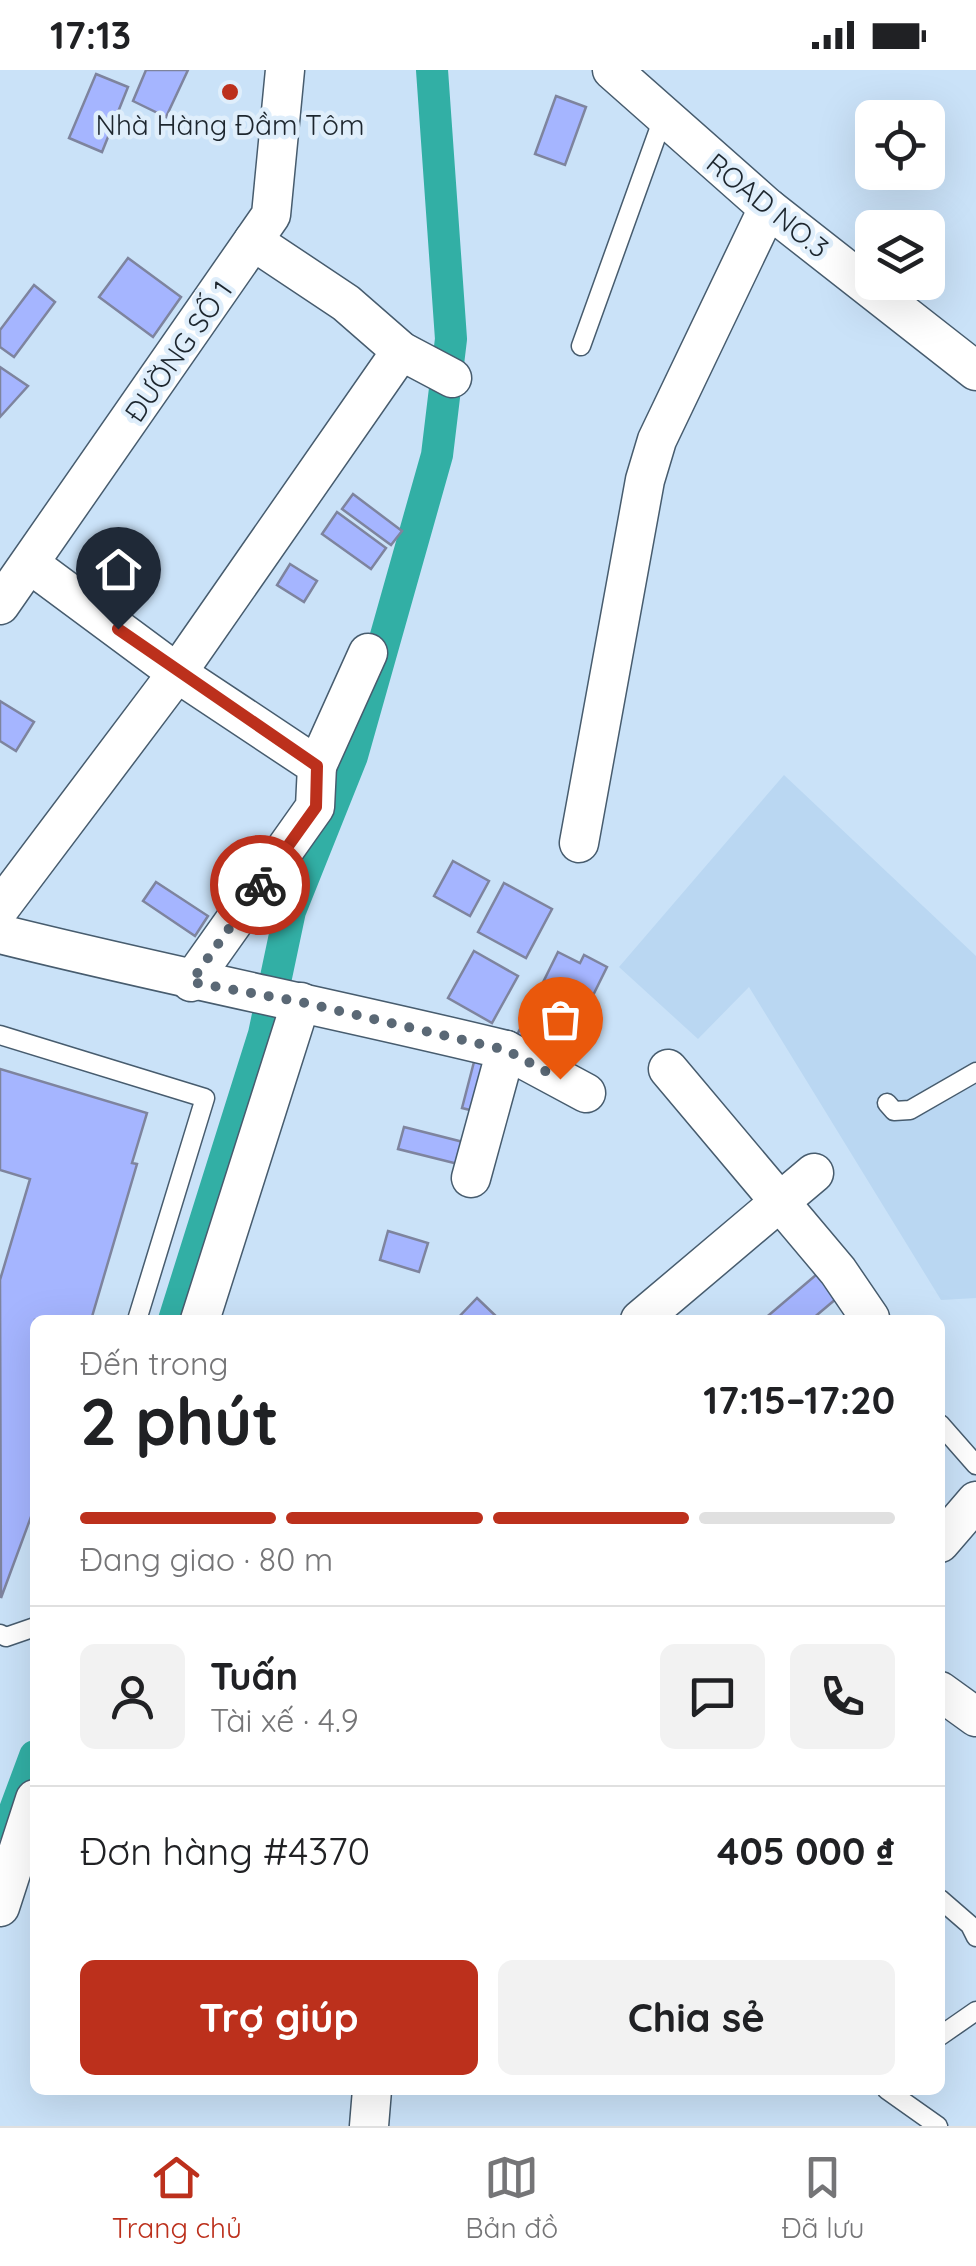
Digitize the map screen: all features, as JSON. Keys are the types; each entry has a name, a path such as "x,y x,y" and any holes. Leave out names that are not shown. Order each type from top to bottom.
{"street":[{"name":"ĐƯỜNG SỐ 1","path":"0,605 271,215 285,70"},
{"name":"ROAD NO.3","path":"612,70 768,208 976,371"},
{"path":"578,844 657,440 768,208"},
{"path":"253,241 346,303 401,351 452,378"},
{"path":"0,908 177,673 401,351"},
{"path":"30,564 177,673 317,766"},
{"path":"191,982 316,807 317,766 368,653"},
{"path":"0,934 191,982 301,1002 506,1050 586,1094"},
{"path":"202,1315 301,1002"},
{"path":"472,1178 506,1050"},
{"path":"668,1069 780,1202 868,1315"},
{"path":"646,1315 814,1173"},
{"path":"945,1537 976,1502"},
{"path":"945,1695 976,1717"},
{"path":"0,1906 30,1814"},
{"path":"369,2126 372,2095"}],"lane":[{"path":"581,346 662,118"},
{"path":"0,1035 205,1098 139,1315"},
{"path":"888,1103 894,1111 910,1110 976,1072"},
{"path":"945,1430 976,1465"},
{"path":"3,1635 30,1627"},
{"path":"945,1903 970,1925 976,1937"},
{"path":"945,2032 976,2010"},
{"path":"895,2095 938,2126"}],"shaded area":[{"path":"784,775 976,956 976,1298 941,1300 749,987 698,1039 619,967"}],"building":[{"path":"146,70 188,70 166,117 133,101"},
{"path":"96,74 128,87 102,152 69,138"},
{"path":"556,96 586,107 565,165 535,154"},
{"path":"128,258 181,297 153,337 99,297"},
{"path":"34,285 55,302 14,357 0,347 0,330"},
{"path":"0,367 28,386 0,417"},
{"path":"353,494 402,531 391,545 342,509"},
{"path":"337,512 386,548 371,569 322,534"},
{"path":"290,564 317,581 304,602 277,585"},
{"path":"0,701 34,722 16,751 0,741"},
{"path":"453,861 489,881 470,916 434,896"},
{"path":"156,882 208,916 195,936 143,901"},
{"path":"504,883 552,909 526,958 478,932"},
{"path":"474,951 518,976 492,1023 448,998"},
{"path":"558,952 580,963 584,955 607,967 562,1058 517,1035"},
{"path":"475,1058 495,1064 482,1113 462,1108"},
{"path":"0,1069 147,1113 132,1163 137,1164 92,1315 30,1315 30,1520 1,1598 0,1280 30,1179 0,1170"},
{"path":"404,1127 471,1144 466,1166 398,1149"},
{"path":"388,1231 428,1243 419,1272 380,1260"},
{"path":"823,1269 843,1293 817,1315 769,1315"},
{"path":"477,1298 495,1315 461,1315"}],"waterway":[{"path":"176,1315 264,1034 290,911 352,756 437,455 451,339 432,70"},
{"path":"9,1826 30,1769"}],"way so far":[{"path":"260,885 191,982 301,1002 506,1050 560,1079"}],"place":[{"name":"Nhà Hàng Đầm Tôm","path":"230,92"}],"route":[{"path":"118,629 317,766 320,786 316,807 260,885"}]}
